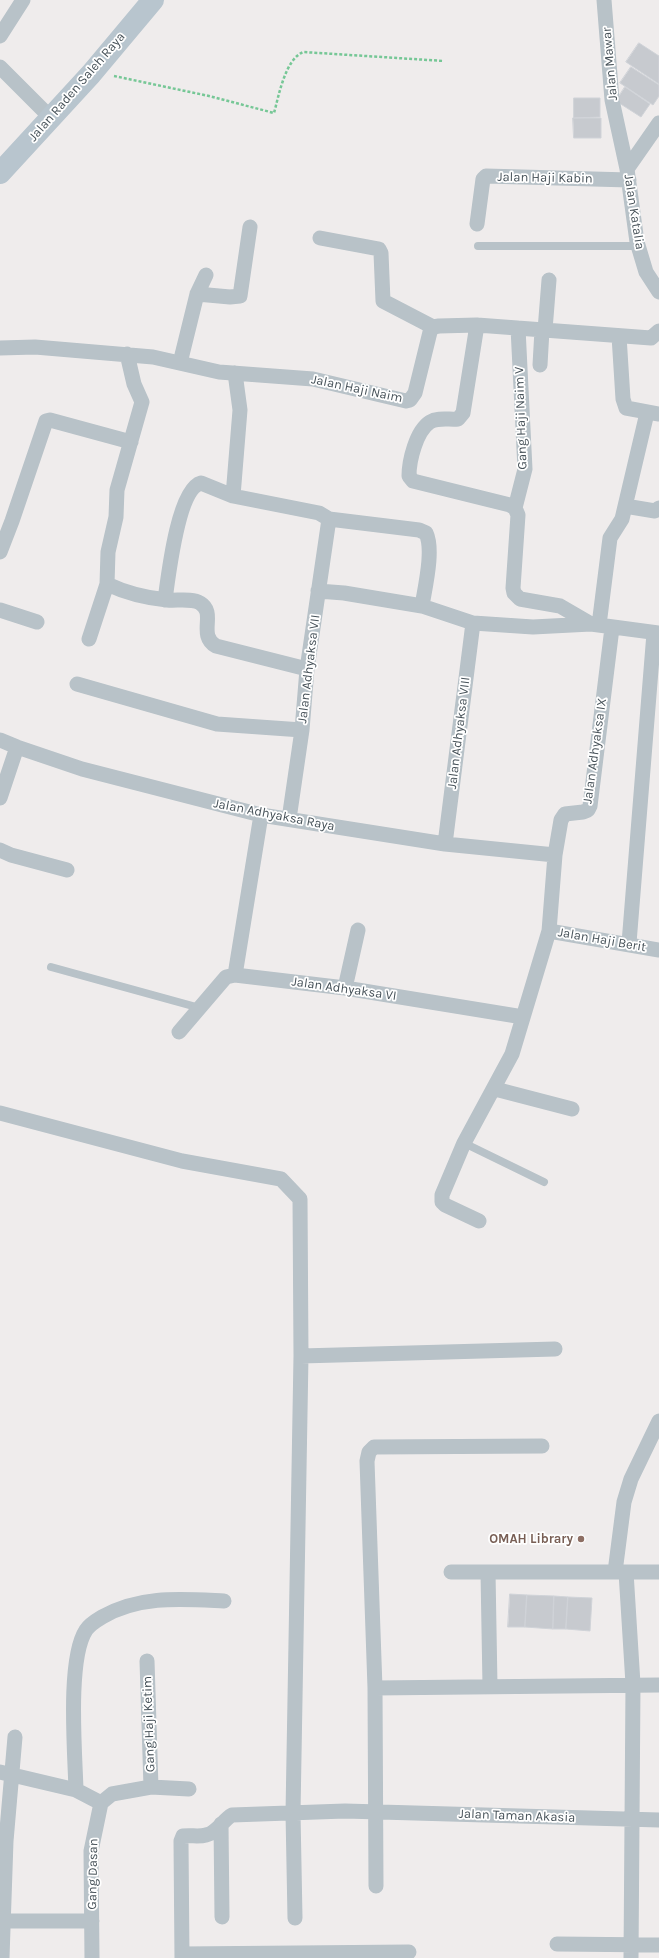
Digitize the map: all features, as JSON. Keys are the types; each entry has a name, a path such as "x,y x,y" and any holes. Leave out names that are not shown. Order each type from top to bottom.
{"main road":[{"name":"Jalan Raden Saleh Raya","path":"0,173 51,118 153,0"}],"street":[{"path":"0,36 23,0"},
{"name":"Jalan Mawar","path":"604,0 611,87 615,114 620,127"},
{"path":"0,67 51,118"},
{"path":"628,174 659,123"},
{"name":"Jalan Katalia","path":"620,127 638,246 646,272 659,292"},
{"name":"Jalan Haji Kabin","path":"477,224 483,179 486,176 628,174"},
{"path":"197,294 230,297 240,296 250,227"},
{"path":"320,238 379,249 381,253 382,301 433,327 477,325 651,338 659,331"},
{"path":"180,363 197,294 206,275"},
{"path":"540,365 549,280"},
{"path":"477,325 463,413 458,419 438,420 431,422 426,427 413,448 409,476 413,481 510,505 515,508 518,515 513,588 516,596 520,599 560,606 601,626"},
{"name":"Jalan Haji Naim","path":"0,348 35,347 152,357 219,372 313,379 406,401 410,400 415,394 430,332 433,327"},
{"name":"Gang Haji Naim V","path":"515,508 525,469 518,328"},
{"path":"601,626 610,538 622,519 653,413 626,408 623,399 619,336"},
{"path":"89,639 107,584 108,552 116,517 117,490 132,442 142,402 134,384 127,354"},
{"path":"233,496 240,410 235,373"},
{"path":"0,552 46,421 50,420 132,442"},
{"path":"165,600 171,557 184,504 199,483 204,483 233,496 319,513 329,519 419,530 426,533 428,538 428,558 422,606"},
{"path":"625,506 655,511 659,508"},
{"name":"Jalan Adhyaksa VII","path":"289,819 302,730 307,669 329,519"},
{"path":"107,584 120,590 165,600 198,602 203,605 208,620 206,632 211,643 216,646 307,669"},
{"path":"318,591 344,593 422,606 473,623 532,627 601,626 657,633 629,943"},
{"path":"0,610 37,622"},
{"name":"Jalan Adhyaksa VIII","path":"446,844 473,623"},
{"name":"Jalan Adhyaksa IX","path":"555,855 562,820 565,814 583,812 588,810 590,806 601,626"},
{"path":"77,684 216,724 302,730"},
{"name":"Jalan Adhyaksa Raya","path":"0,740 82,769 261,815 446,844 555,855"},
{"path":"0,798 17,747"},
{"path":"179,1032 226,977 235,975 261,815"},
{"path":"0,850 11,855 67,870"},
{"name":"Jalan Haji Berit","path":"555,855 549,931 629,943 659,950"},
{"path":"345,988 358,930"},
{"path":"479,1221 445,1205 442,1202 442,1194 464,1143 495,1089 512,1054 549,931"},
{"name":"Jalan Adhyaksa VI","path":"235,975 345,988 523,1017"},
{"path":"495,1089 572,1109"},
{"path":"0,1113 182,1161 281,1179 300,1199 301,1356 293,1813 296,1918"},
{"path":"301,1356 555,1349"},
{"path":"631,1951 633,1684 621,1572 624,1502 631,1479 659,1421"},
{"path":"376,1886 375,1688 367,1461 369,1452 374,1447 542,1446"},
{"path":"451,1572 659,1572"},
{"path":"488,1572 490,1686"},
{"path":"76,1790 74,1694 80,1642 86,1629 95,1621 117,1608 143,1601 184,1599 224,1601"},
{"name":"Gang Haji Ketim","path":"147,1661 151,1787"},
{"path":"375,1688 633,1684 659,1685"},
{"path":"2,1958 1,1921 6,1841 6,1774 14,1737"},
{"path":"6,1774 76,1790 101,1803 112,1794 151,1787 189,1789"},
{"name":"Gang Dasan","path":"92,1958 91,1851 101,1803"},
{"name":"Jalan Taman Akasia","path":"182,1956 181,1841 183,1836 206,1835 221,1824 224,1819 232,1815 375,1812 659,1820"},
{"path":"221,1824 222,1917"},
{"path":"1,1921 92,1921"},
{"path":"557,1944 631,1951 659,1944"},
{"path":"182,1956 409,1952"}],"lane":[{"path":"478,246 638,246"},
{"path":"51,967 200,1008"},
{"path":"464,1143 544,1182"}],"path":[{"path":"124,78 274,113 282,83 291,62 296,55 303,52 444,61"}],"building":[{"path":"639,43 659,56 659,84 626,62"},
{"path":"631,67 659,85 659,96 653,105 620,83"},
{"path":"625,87 650,104 641,117 616,101"},
{"path":"574,98 600,98 600,117 574,118"},
{"path":"573,118 601,118 601,138 574,138"},
{"path":"510,1594 527,1595 525,1627 508,1627"},
{"path":"527,1595 554,1596 553,1629 525,1627"},
{"path":"554,1596 568,1597 566,1629 553,1629"},
{"path":"568,1597 592,1598 590,1631 566,1629"}],"place":[{"name":"OMAH Library","path":"581,1539"}]}
